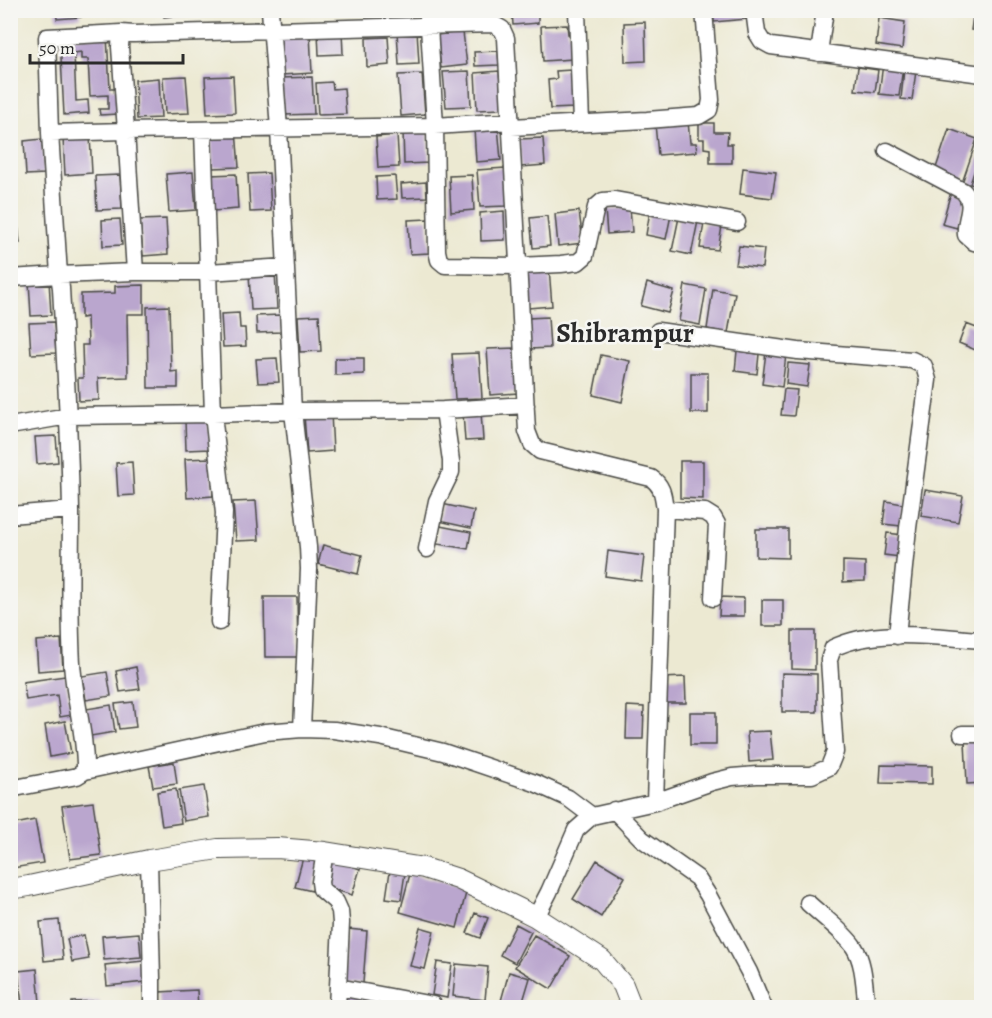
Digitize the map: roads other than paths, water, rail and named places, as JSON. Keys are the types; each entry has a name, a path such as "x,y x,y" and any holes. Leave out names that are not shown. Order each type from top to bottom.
{"street":[{"path":"270,10 279,129 293,411 308,558 302,729"},
{"path":"577,10 581,123"},
{"path":"50,133 581,123 699,116 710,111 711,100 704,10"},
{"path":"754,10 757,33 762,41 771,46 981,74"},
{"path":"819,53 825,10"},
{"path":"85,771 72,662 68,416 50,133 47,37 121,33 272,32 429,18 495,17 506,38 527,431 532,444 540,451 651,478 662,490 665,509 655,802"},
{"path":"429,18 435,126 437,250 440,260 445,265 518,266 578,262 585,256 596,207 603,201 615,200 737,222"},
{"path":"121,33 120,47 135,272"},
{"path":"203,130 213,414 224,513 219,622"},
{"path":"887,151 963,191 969,197 970,206 965,227 966,235 974,242 981,244"},
{"path":"10,278 135,272 208,272 286,267"},
{"path":"657,331 798,351 912,360 924,366 928,380 908,528 897,636"},
{"path":"10,426 68,416 444,410 526,405"},
{"path":"427,549 437,501 451,472 444,410"},
{"path":"665,509 705,512 713,517 717,524 713,598"},
{"path":"10,515 70,510"},
{"path":"536,917 576,830 592,816 655,802 732,777 812,775 829,767 836,752 830,660 833,648 847,641 897,636 981,640"},
{"path":"10,789 77,776 85,771 265,732 302,729 334,730 380,737 443,752 535,783 568,798 592,816"},
{"path":"962,734 981,734"},
{"path":"614,810 642,838 697,878 744,963 764,1008"},
{"path":"10,889 148,860 218,849 277,848 325,852 424,868 458,879 536,917 602,960 623,985 632,1008"},
{"path":"325,852 321,889 336,902 340,911 341,923 337,1008"},
{"path":"148,860 153,978 152,1008"},
{"path":"808,903 854,947 862,967 867,1008"},
{"path":"338,987 433,1005 436,1008"}],"district":[{"name":"Shibrampur","path":"625,333"}]}
